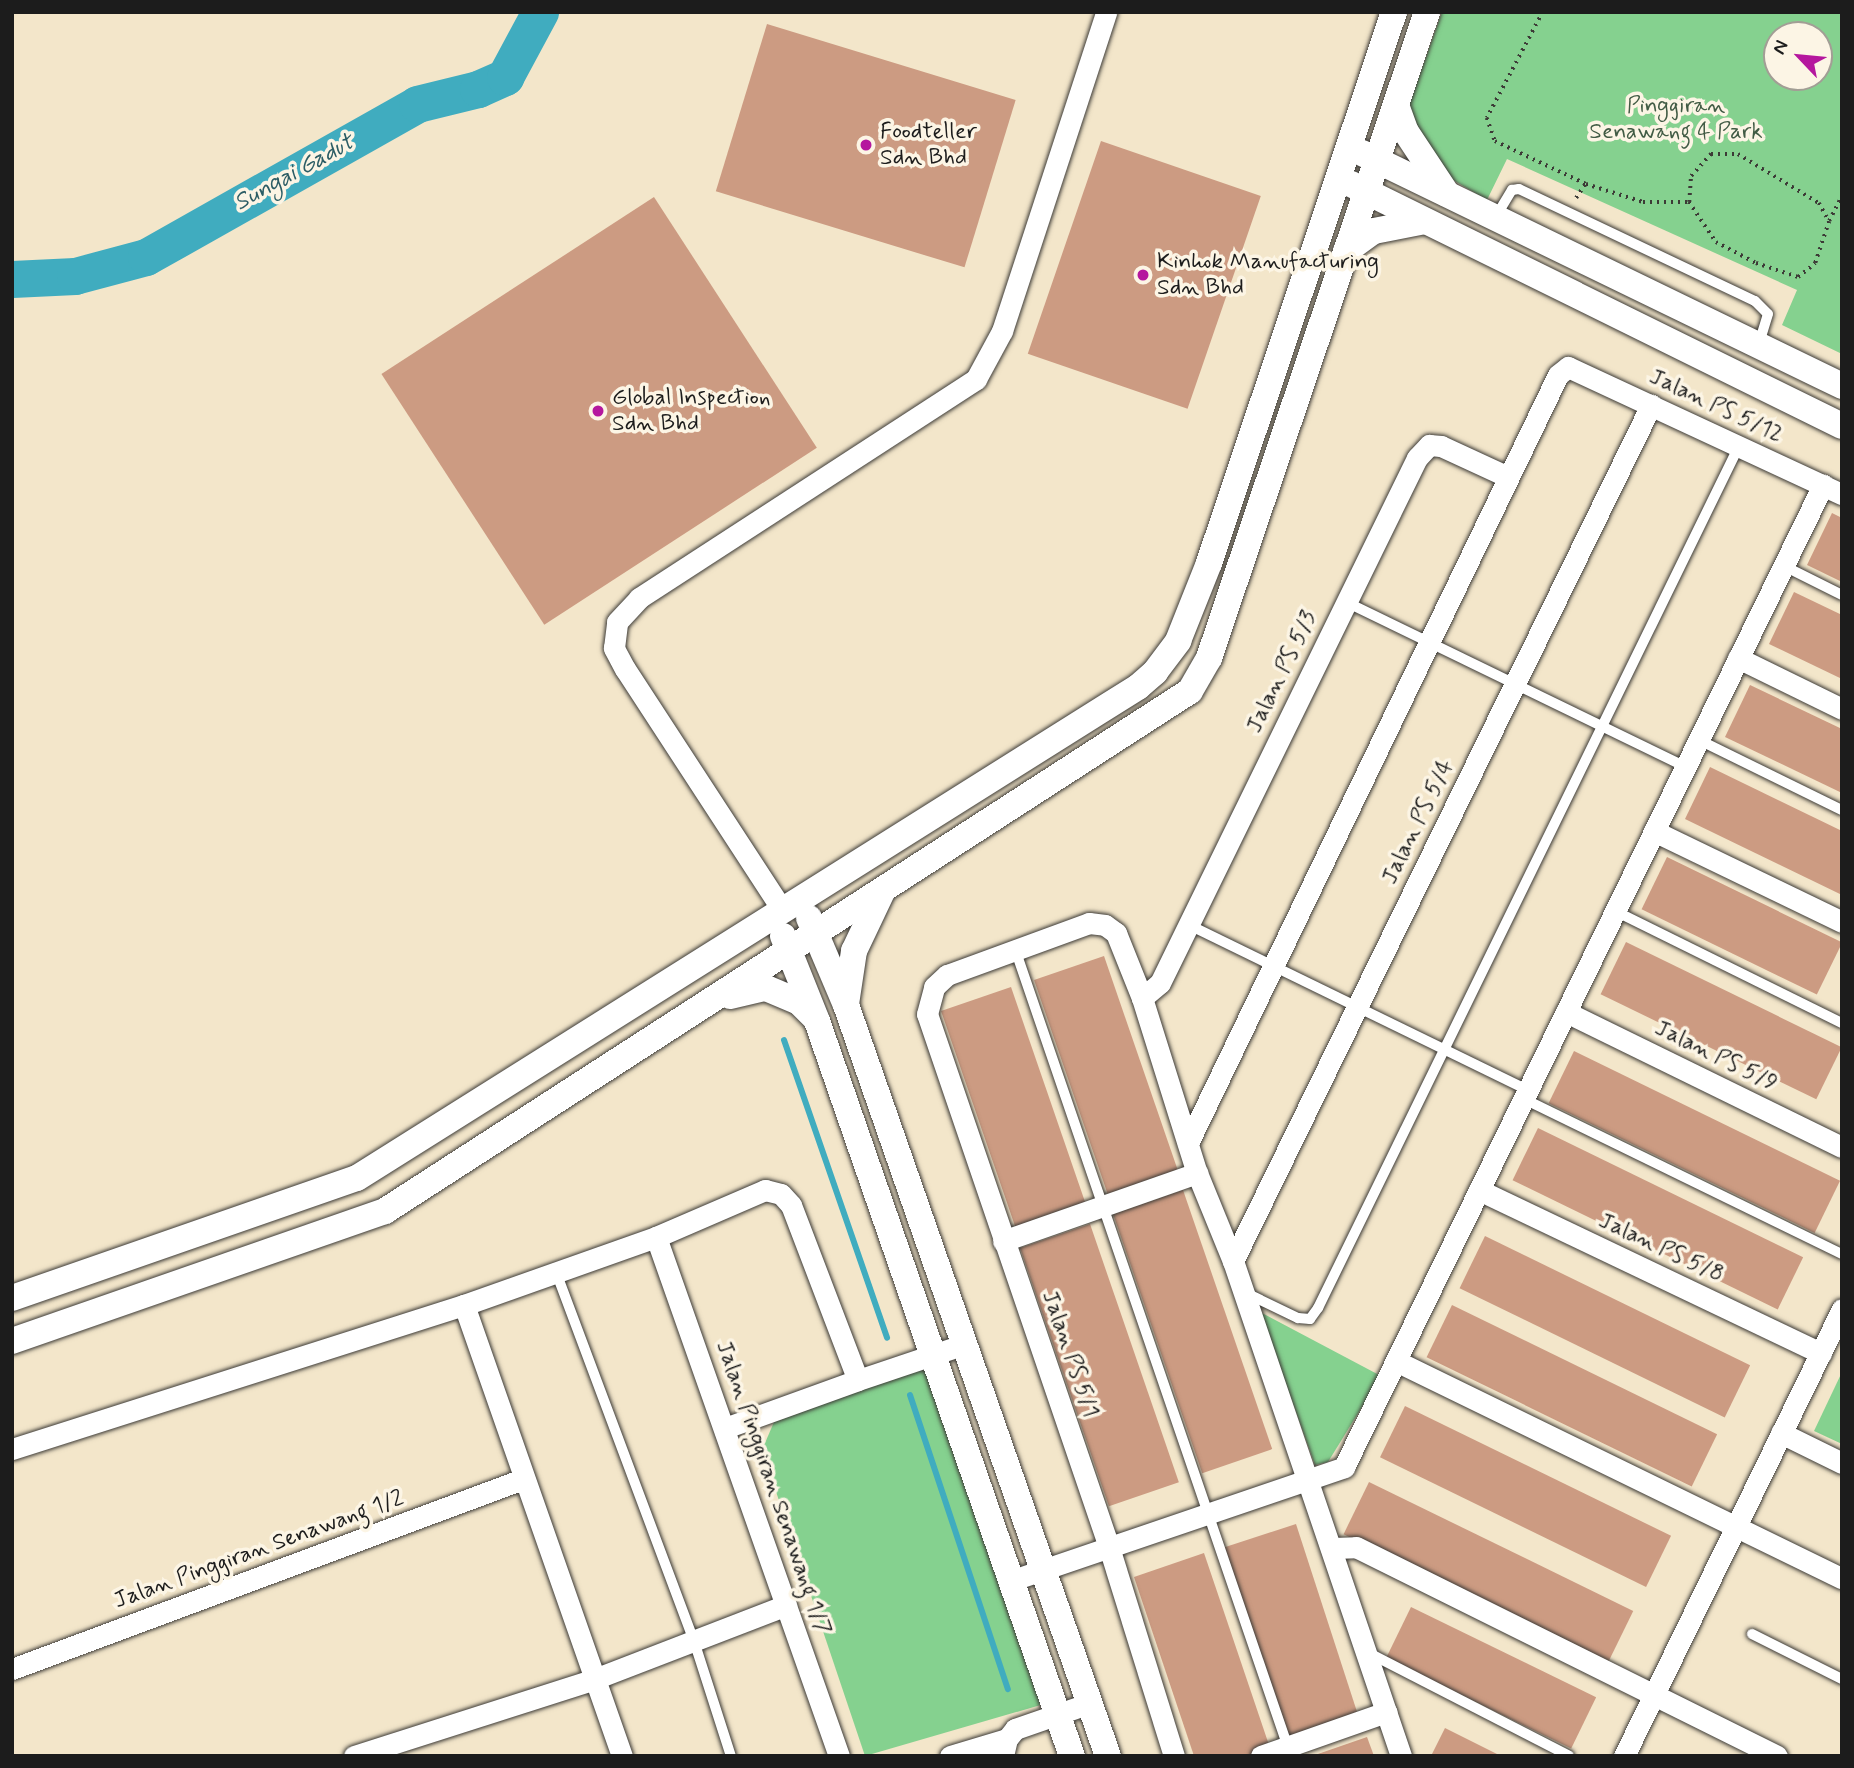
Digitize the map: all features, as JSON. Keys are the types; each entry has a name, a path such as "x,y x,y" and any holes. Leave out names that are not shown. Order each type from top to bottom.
{"street":[{"path":"1106,12 1002,331 976,379 639,598 617,622 614,648 625,669 785,910 817,932 846,1005 1108,1756"},
{"path":"12,1298 357,1178 785,910 1155,672 1178,641 1209,562 1394,12"},
{"path":"12,1340 385,1210 1190,691 1209,658 1427,12"},
{"path":"1396,106 1406,132 1447,194"},
{"path":"1348,146 1842,386"},
{"path":"1337,177 1842,426"},
{"path":"1346,251 1374,231 1425,221"},
{"name":"Jalan PS 5/12","path":"1508,477 1559,376 1568,367 1832,489"},
{"name":"Jalan PS 5/4","path":"1234,1261 1651,405"},
{"name":"Jalan PS 5/3","path":"1142,998 1160,983 1417,458 1429,445 1508,477"},
{"path":"1188,1143 1508,477"},
{"path":"1013,1580 1344,1467 1784,566 1832,489"},
{"path":"1738,659 1842,709"},
{"path":"1654,831 1842,922"},
{"path":"846,1005 854,951 884,888"},
{"path":"785,910 791,949 1013,1580 1072,1756"},
{"path":"1015,948 1089,923 1105,925 1116,933 1142,998 1197,1173 1234,1261 1241,1290 1310,1479 1401,1756"},
{"name":"Jalan PS 5/1","path":"1015,948 947,975 934,987 927,1014 1109,1547 1174,1756"},
{"path":"706,1005 766,988 799,1002 817,1021"},
{"name":"Jalan PS 5/9","path":"1566,1012 1842,1147"},
{"path":"1003,1241 1197,1173"},
{"path":"12,1449 464,1305 656,1237 765,1190 781,1194 791,1205 858,1380"},
{"name":"Jalan PS 5/8","path":"1479,1191 1821,1353"},
{"name":"Jalan Pinggiran Senawang 1/7","path":"656,1237 839,1756"},
{"path":"464,1305 592,1680 600,1691 622,1756"},
{"path":"1624,1756 1842,1309"},
{"path":"725,1428 965,1344"},
{"path":"1396,1361 1842,1579"},
{"path":"1782,1433 1842,1463"},
{"name":"Jalan Pinggiran Senawang 1/2","path":"12,1669 523,1479"},
{"path":"1333,1548 1356,1547 1777,1756"},
{"path":"354,1756 592,1680 786,1605"},
{"path":"950,1756 1005,1747 1015,1729 1090,1703"},
{"path":"1261,1756 1289,1751 1386,1712"}],"lane":[{"path":"1495,218 1512,190 1519,188 1755,301 1768,314 1758,346"},
{"path":"1241,1290 1310,1319 1739,446"},
{"path":"1784,566 1842,595"},
{"path":"1346,602 1686,767"},
{"path":"1699,740 1842,810"},
{"path":"1615,911 1842,1023"},
{"path":"1187,924 1444,1049 1526,1095 1842,1254"},
{"path":"1015,948 1101,1206 1211,1512 1289,1751"},
{"path":"556,1272 694,1641 731,1756"},
{"path":"1752,1634 1842,1679"},
{"path":"1367,1652 1569,1756"}],"path":[{"path":"1543,12 1487,118 1495,141 1586,184 1643,202 1689,201"},
{"path":"1829,221 1819,203 1738,153 1711,155 1691,176 1689,201 1716,242 1798,277 1815,264 1829,221 1842,195"}],"green space":[{"name":"Pinggiran Senawang 4 Park","path":"1442,12 1842,12 1842,354 1782,325 1797,290 1507,159 1487,200 1453,180 1413,125 1409,105"},
{"path":"1260,1312 1381,1376 1328,1462 1315,1465"},
{"path":"928,1366 1044,1704 865,1756 762,1450 774,1422"},
{"path":"1842,1372 1842,1444 1814,1431"}],"building":[{"name":"Foodteller Sdn Bhd","path":"767,24 1016,100 964,267 716,191"},
{"name":"Kinhok Manufacturing Sdn Bhd","path":"1101,141 1261,196 1188,409 1028,354"},
{"name":"Global Inspection Sdn Bhd","path":"654,197 817,448 544,625 381,374"},
{"path":"1832,513 1842,518 1842,582 1807,565"},
{"path":"1794,592 1842,615 1842,679 1769,644"},
{"path":"1750,685 1842,729 1842,793 1725,737"},
{"path":"1710,767 1842,831 1842,895 1685,819"},
{"path":"1667,857 1842,942 1817,995 1642,909"},
{"path":"1626,942 1842,1047 1816,1099 1601,994"},
{"path":"1104,956 1178,1172 1108,1196 1034,980"},
{"path":"1011,987 1085,1203 1015,1227 941,1011"},
{"path":"1574,1051 1840,1181 1815,1233 1549,1103"},
{"path":"1538,1128 1803,1257 1778,1309 1513,1180"},
{"path":"1183,1190 1272,1449 1202,1473 1113,1214"},
{"path":"1090,1224 1179,1482 1109,1506 1020,1248"},
{"path":"1485,1236 1750,1365 1725,1417 1460,1288"},
{"path":"1452,1305 1717,1434 1692,1486 1427,1357"},
{"path":"1405,1406 1671,1536 1646,1587 1380,1457"},
{"path":"1369,1482 1633,1611 1608,1663 1344,1534"},
{"path":"1296,1524 1360,1720 1288,1743 1225,1547"},
{"path":"1204,1553 1270,1748 1247,1756 1194,1756 1134,1577"},
{"path":"1411,1607 1596,1697 1571,1749 1386,1658"},
{"path":"1445,1728 1501,1756 1431,1756"},
{"path":"1367,1737 1374,1756 1315,1756 1315,1755"}],"waterway":[{"name":"Sungai Gadut","path":"12,279 75,276 146,257 417,104 478,89 505,77 540,12"},
{"path":"784,1040 887,1338"},
{"path":"910,1395 1008,1689"}],"place":[{"name":"Foodteller Sdn Bhd","path":"866,145"},
{"name":"Kinhok Manufacturing Sdn Bhd","path":"1143,275"},
{"name":"Global Inspection Sdn Bhd","path":"598,411"}]}
